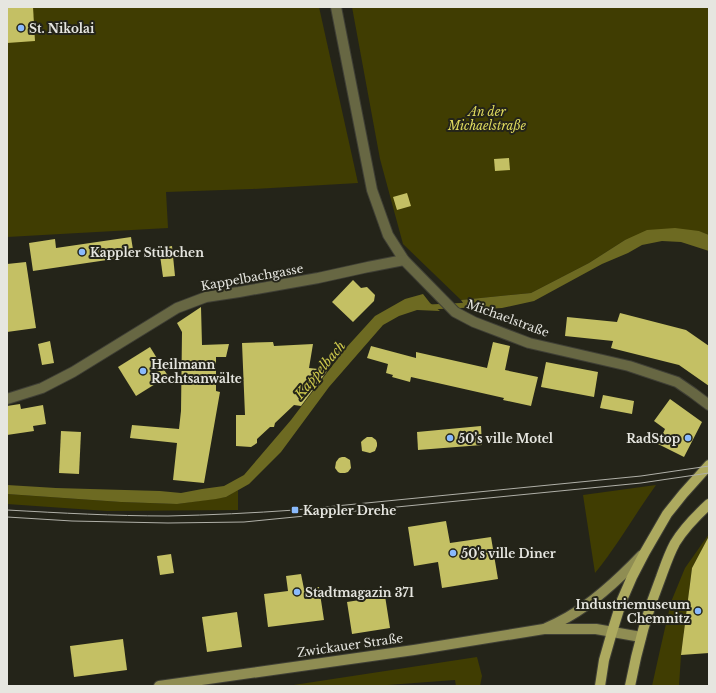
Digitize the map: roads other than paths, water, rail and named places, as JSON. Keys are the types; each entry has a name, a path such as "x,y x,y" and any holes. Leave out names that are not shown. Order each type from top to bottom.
{"main road":[{"name":"Zwickauer Straße","path":"544,629 568,617 618,580 645,552 667,514 709,465"},
{"path":"630,686 641,637 650,606 669,557 683,532 709,504"},
{"path":"600,686 604,660 622,600 627,586 645,552"},
{"name":"Zwickauer Straße","path":"159,686 414,650 544,629 596,629 641,637"}],"street":[{"name":"Michaelstraße","path":"336,7 372,190 388,235 404,260 455,312 474,322 529,343 629,366 676,382 709,405"},
{"name":"Kappelbachgasse","path":"7,400 42,388 73,372 177,308 200,299 318,278 404,260"}],"waterway":[{"name":"Kappelbach","path":"429,307 471,305"}],"tram line":[{"path":"7,510 108,515 168,516 232,514 295,510 641,476 709,466"},
{"path":"7,517 72,521 168,523 244,522 641,483 709,473"}],"place":[{"name":"St. Nikolai","path":"21,28"},
{"name":"Kappler Stübchen","path":"82,252"},
{"name":"Heilmann Rechtsanwälte","path":"143,371"},
{"name":"50’s ville Motel","path":"450,438"},
{"name":"RadStop","path":"688,438"},
{"name":"Kappler Drehe","path":"295,510"},
{"name":"50's ville Diner","path":"453,553"},
{"name":"Stadtmagazin 371","path":"297,592"},
{"name":"Industriemuseum Chemnitz","path":"698,611"}],"park label":[{"name":"An der Michaelstraße","path":"487,118"}]}
